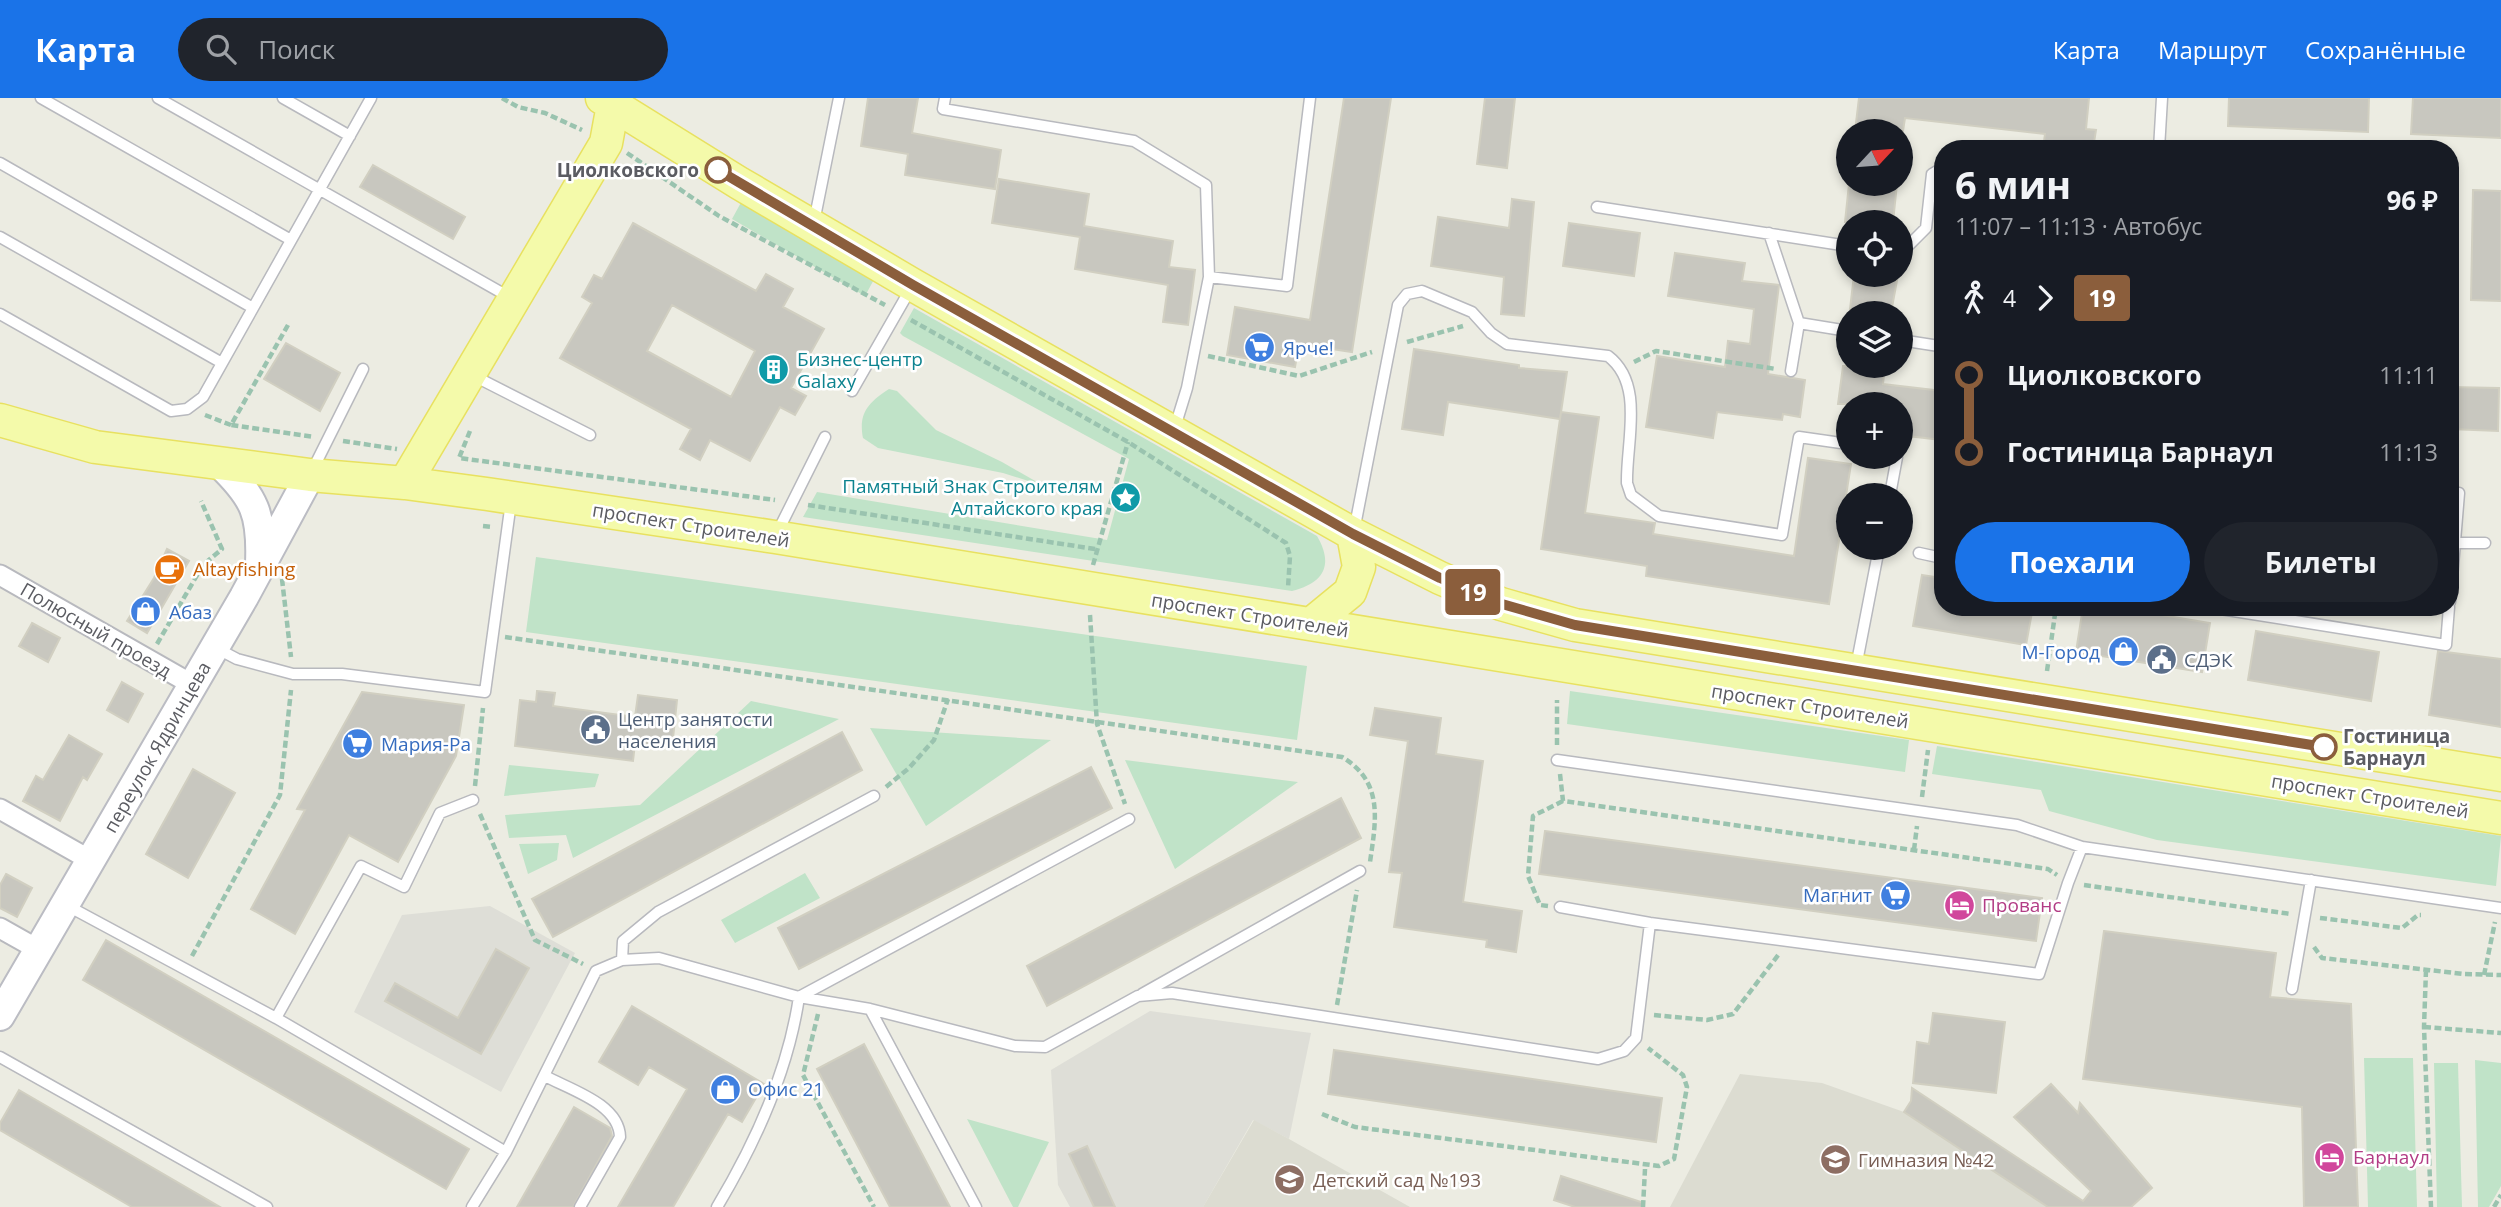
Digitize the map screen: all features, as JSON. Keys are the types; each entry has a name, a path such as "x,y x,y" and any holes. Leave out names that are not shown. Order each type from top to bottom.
{"main road":[{"path":"405,483 514,300 595,142 611,100 913,285 1353,534 1440,578 1502,604 1575,625 2501,775"},
{"name":"проспект Строителей","path":"0,419 95,447 310,475 405,483 775,537 2501,818"},
{"path":"1311,624 1350,592 1359,567 1353,534"}],"street":[{"path":"219,464 241,485 253,504 271,573"},
{"name":"переулок Ядринцева","path":"0,1016 215,648 271,573 282,524 310,475"},
{"path":"282,524 313,496 333,486 360,479"},
{"name":"Полюсный проезд","path":"0,575 193,685"},
{"path":"0,809 90,860"},
{"path":"0,928 38,950"}],"lane":[{"path":"41,98 292,240"},
{"path":"158,98 514,300"},
{"path":"283,98 350,136"},
{"path":"0,314 170,411 187,409 203,397 371,98"},
{"path":"813,226 839,98"},
{"path":"945,98 943,109 1134,141 1206,185 1209,277 1194,353 1174,431"},
{"path":"1209,277 1287,286 1310,98"},
{"path":"2160,140 2162,98"},
{"path":"0,163 253,308"},
{"path":"1913,241 1926,228 1934,173"},
{"path":"1597,207 1836,244"},
{"path":"1769,233 1799,323 1791,371"},
{"path":"0,237 222,363"},
{"path":"852,391 913,285"},
{"path":"1353,534 1398,304 1407,294 1422,291 1472,312 1491,333 1507,344 1608,356 1627,379 1630,401 1627,483 1631,495 1659,516 1782,535 1799,437 1836,442"},
{"path":"1799,323 1836,329"},
{"path":"1913,342 1934,345"},
{"path":"310,475 363,369"},
{"path":"471,374 590,435"},
{"path":"775,537 825,437"},
{"path":"215,648 237,659 293,674 342,674 485,692 512,498"},
{"path":"2459,543 2485,543"},
{"path":"1919,553 1934,556"},
{"path":"1855,671 1877,560"},
{"path":"2280,616 2446,645 2448,616"},
{"path":"1557,760 2017,825 2082,847 2501,908"},
{"path":"622,960 623,942 658,912 874,796"},
{"path":"276,1018 361,866 404,887 440,813 473,800"},
{"path":"718,1207 748,1155 770,1101 785,1059 799,997 1129,819"},
{"path":"1560,907 1650,923 1790,939 2039,974 2082,847"},
{"path":"472,1207 506,1152 596,971 622,960 659,958 799,997 870,1009 1015,1046 1045,1047 1360,871"},
{"path":"2292,989 2308,917 2311,880"},
{"path":"65,905 276,1018 506,1152"},
{"path":"1138,996 1172,992 1598,1059 1624,1051 1636,1038 1650,923"},
{"path":"870,1009 976,1207"},
{"path":"0,1057 267,1207"},
{"path":"545,1076 610,1111 620,1125 621,1137 580,1207"}],"path":[{"path":"502,98 518,107 545,113 586,132 595,142 625,152 719,216 1128,442 1286,542 1290,556 1288,588"},
{"path":"1194,353 1299,376 1390,346 1480,321"},
{"path":"231,425 288,325"},
{"path":"1621,369 1656,351 1791,371"},
{"path":"187,409 231,425 400,449"},
{"path":"1128,442 1095,549 1088,589 1097,724 1129,819"},
{"path":"459,458 792,503 1095,549"},
{"path":"148,660 203,565 222,549 201,501"},
{"path":"185,969 280,795 293,674 271,573"},
{"path":"2047,671 2055,616"},
{"path":"494,636 1342,757"},
{"path":"485,692 473,800 535,940 596,971"},
{"path":"874,796 909,768 934,740 948,699"},
{"path":"1556,735 1557,701"},
{"path":"1557,760 1563,801"},
{"path":"1914,850 1927,760"},
{"path":"1560,907 1541,905 1528,876 1533,816 1563,801 2048,869 2068,883 2308,917 2402,928 2418,915 2431,916"},
{"path":"2308,917 2308,940 2322,958 2426,970 2501,975"},
{"path":"2481,922 2501,925"},
{"path":"2484,975 2494,923"},
{"path":"1639,1013 1707,1020 1733,1014 1790,939"},
{"path":"2426,970 2424,1027 2431,1207"},
{"path":"821,1001 803,1075 874,1207"},
{"path":"2424,1027 2501,1033"},
{"path":"1322,1114 1355,1127 1659,1166 1674,1159 1687,1087 1684,1075 1636,1038"},
{"path":"1643,1207 1645,1169"},
{"path":"2494,1207 2501,1195"}],"shaded area":[{"path":"490,906 575,953 501,1092 354,1012 402,915"},
{"path":"1150,1011 1311,1033 1289,1139 1253,1120 1203,1207 1070,1207 1058,1185 1051,1070"},
{"name":"Гимназия №42","path":"1740,1074 1822,1083 1904,1112 2048,1207 1670,1207"},
{"name":"Детский сад №193","path":"1254,1120 1289,1139 1410,1207 1203,1207"}],"green space":[{"path":"744,197 877,274 865,296 732,219"},
{"path":"914,308 1317,536 1325,556 1323,571 1312,583 1292,591 803,517 817,492 1107,540 1129,459 903,336 900,333"},
{"path":"889,389 897,391 936,430 1044,486 1003,473 878,448 863,438 862,422 871,404"},
{"path":"536,557 1307,666 1297,740 526,632"},
{"path":"1570,691 1909,740 1905,772 1567,724"},
{"path":"751,701 839,719 573,858 566,835 509,838 505,815 640,805"},
{"path":"870,728 1051,740 926,826"},
{"path":"1937,746 2501,836 2496,886 2157,840 2049,811 2041,790 1932,774"},
{"path":"1125,760 1298,782 1175,869"},
{"path":"509,765 599,774 595,787 504,796"},
{"path":"559,843 557,860 528,874 519,844"},
{"path":"805,873 820,898 735,943 721,920"},
{"path":"2364,1058 2413,1058 2417,1207 2368,1207"},
{"path":"2475,1060 2501,1063 2501,1186 2489,1207 2478,1207"},
{"path":"2434,1063 2458,1063 2462,1207 2437,1207"},
{"path":"967,1119 1049,1142 1018,1207 1013,1207"}],"building":[{"path":"868,98 918,98 912,133 1001,150 995,189 905,175 908,154 861,146"},
{"path":"1344,98 1391,98 1352,352 1299,344 1295,367 1227,355 1235,307 1310,320"},
{"path":"1485,98 1515,98 1507,168 1477,164"},
{"path":"1859,98 2089,98 2086,129 2096,130 2094,140 2044,140 2045,134 1905,118 1856,119"},
{"path":"2229,98 2369,98 2368,132 2228,126"},
{"path":"2413,98 2501,98 2501,138 2411,134"},
{"path":"373,165 465,217 453,239 360,187"},
{"path":"999,179 1089,194 1084,226 1173,241 1169,267 1195,270 1188,325 1163,322 1168,285 1075,269 1080,237 992,223"},
{"path":"2473,190 2501,191 2501,301 2471,300"},
{"path":"1848,196 1896,196 1894,210 1846,210"},
{"path":"1512,199 1534,202 1524,316 1501,314 1504,277 1431,266 1438,217 1509,228"},
{"name":"Бизнес-центр Galaxy","path":"633,223 756,291 766,274 793,289 783,307 824,329 791,388 806,396 795,415 780,407 750,461 710,440 700,460 680,449 691,429 560,358 592,303 582,297 594,275 602,279","holes":["672,305 755,351 731,397 647,351"]},
{"path":"1569,223 1640,233 1634,276 1563,266"},
{"path":"1675,253 1745,263 1742,281 1779,285 1768,374 1805,380 1800,417 1783,414 1782,420 1717,412 1713,438 1646,427 1657,356 1725,367 1728,341 1750,344 1754,309 1668,296"},
{"path":"1853,287 1896,287 1893,301 1851,301"},
{"path":"286,343 340,373 320,411 264,379"},
{"path":"1414,349 1519,365 1519,368 1567,372 1560,419 1448,402 1443,435 1402,429"},
{"path":"1841,378 1884,378 1883,384 1934,390 1934,439 1913,437 1913,392 1840,392"},
{"path":"2459,387 2499,388 2498,431 2459,429"},
{"path":"1561,412 1599,417 1585,513 1655,523 1653,534 1794,556 1808,458 1836,462 1836,469 1850,469 1848,483 1836,483 1836,559 1829,604 1646,576 1647,566 1541,549"},
{"path":"167,549 189,561 147,633 127,621 154,578"},
{"path":"1922,575 1934,577 1934,616 2031,616 2026,645 1913,626"},
{"path":"2082,616 2168,616 2210,623 2202,672 2076,652"},
{"path":"32,623 60,638 48,662 19,646"},
{"path":"2256,631 2379,652 2371,701 2248,680"},
{"path":"2438,651 2501,659 2501,727 2429,715"},
{"path":"122,682 143,694 128,722 107,710"},
{"name":"Центр занятости населения","path":"537,691 555,693 553,706 635,717 638,695 677,700 672,748 635,744 633,761 515,746 520,700 536,702"},
{"path":"362,692 464,705 456,756 398,862 349,835 295,934 251,909 305,810 297,809"},
{"path":"1375,708 1441,718 1436,754 1483,761 1463,902 1522,911 1516,952 1486,947 1487,940 1394,927 1402,873 1389,872 1408,741 1370,735"},
{"path":"842,732 862,770 553,937 532,899"},
{"path":"69,735 102,754 87,780 83,777 60,821 23,801 36,776 43,780"},
{"path":"1091,767 1112,808 799,969 778,928"},
{"path":"193,769 235,793 188,878 146,854"},
{"path":"1341,798 1361,838 1047,1006 1027,966"},
{"path":"1545,831 2042,898 2036,941 1539,874"},
{"path":"6,874 32,888 17,917 0,908 0,885"},
{"path":"2104,931 2276,953 2270,997 2351,1004 2358,1207 2304,1207 2302,1107 2083,1079"},
{"path":"106,940 469,1149 446,1189 83,980"},
{"path":"496,949 529,968 481,1054 385,1001 395,983 458,1018"},
{"path":"632,1006 764,1084 742,1122 728,1114 673,1207 618,1207 687,1089 649,1067 638,1085 599,1062"},
{"path":"1933,1013 2005,1022 1996,1093 1913,1083 1917,1042 1929,1044"},
{"path":"864,1044 950,1207 890,1207 817,1069"},
{"path":"1334,1050 1662,1098 1656,1142 1328,1094"},
{"path":"2051,1084 2078,1113 2080,1103 2152,1188 2131,1207 2048,1207 1904,1112 1911,1101 1912,1088 2083,1201 2091,1191 2014,1117"},
{"path":"19,1090 220,1207 132,1207 0,1130 0,1123"},
{"path":"574,1107 610,1128 612,1136 573,1207 517,1207"},
{"path":"1087,1146 1115,1207 1094,1207 1069,1154"},
{"path":"1561,1176 1644,1203 1644,1207 1575,1207 1554,1200"}],"bus line":[{"name":"19","path":"718,170 913,285 1353,534 1440,578 1502,604 1575,625 2324,747"}],"place":[{"name":"Циолковского","path":"718,170"},
{"name":"Ярче!","path":"1260,348"},
{"name":"Бизнес-центр Galaxy","path":"774,370"},
{"name":"Памятный Знак Строителям Алтайского края","path":"1126,497"},
{"name":"Altayfishing","path":"170,569"},
{"name":"Абаз","path":"146,612"},
{"name":"М-Город","path":"2123,652"},
{"name":"СДЭК","path":"2161,660"},
{"name":"Центр занятости населения","path":"595,730"},
{"name":"Мария-Ра","path":"358,744"},
{"name":"Гостиница Барнаул","path":"2324,747"},
{"name":"Магнит","path":"1895,895"},
{"name":"Прованс","path":"1959,905"},
{"name":"Офис 21","path":"725,1089"},
{"name":"Барнаул","path":"2330,1157"},
{"name":"Гимназия №42","path":"1835,1160"},
{"name":"Детский сад №193","path":"1290,1180"}]}
